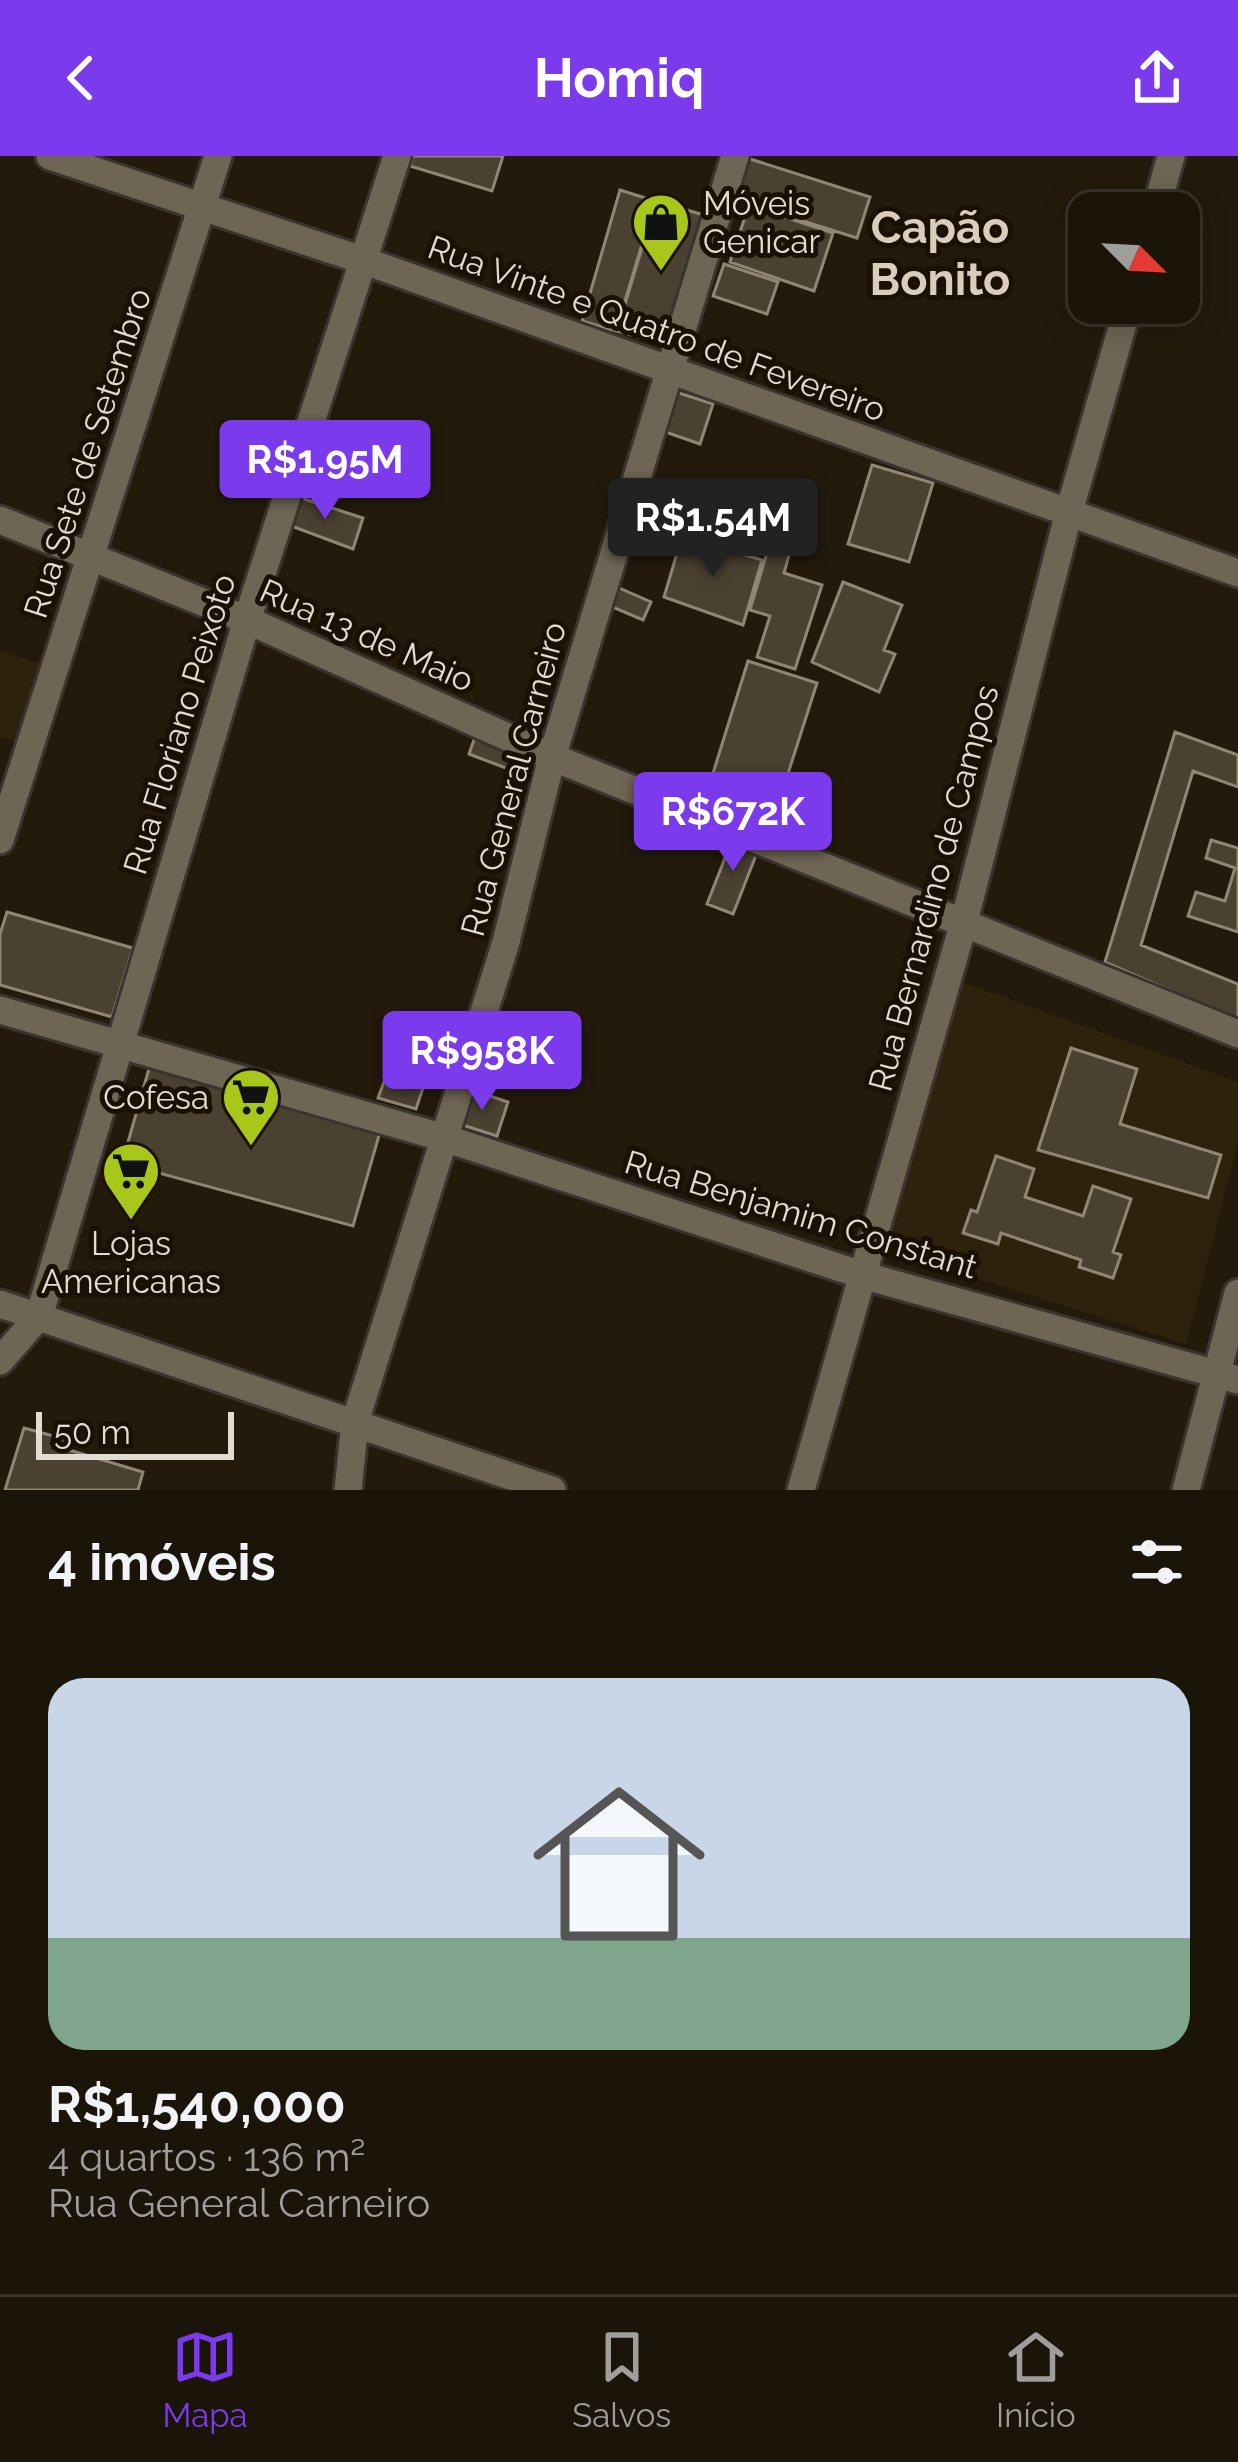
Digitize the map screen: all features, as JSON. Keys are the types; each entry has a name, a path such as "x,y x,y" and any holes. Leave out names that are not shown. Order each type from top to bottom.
{"street":[{"name":"Rua Vinte e Quatro de Fevereiro","path":"50,156 365,261 1238,574"},
{"name":"Rua Sete de Setembro","path":"0,840 218,156"},
{"name":"Rua Floriano Peixoto","path":"39,1316 248,620 397,156"},
{"name":"Rua General Carneiro","path":"348,1490 355,1422 506,942 552,757 735,156"},
{"path":"1161,192 1171,156"},
{"name":"Rua Bernardino de Campos","path":"801,1490 964,922 1123,324"},
{"name":"Rua 13 de Maio","path":"0,520 248,620 552,757 1238,1034"},
{"name":"Rua Benjamim Constant","path":"0,1010 441,1137 862,1275 1229,1377"},
{"path":"1186,1490 1229,1377 1238,1294"},
{"path":"0,1304 552,1490"},
{"path":"0,1361 39,1316"}],"shaded area":[{"path":"0,651 45,665 21,743 0,737"},
{"path":"951,978 1238,1082 1238,1143 1186,1344 875,1246"}],"building":[{"path":"413,156 503,156 492,191 410,166"},
{"path":"747,158 870,197 857,238 733,199"},
{"path":"620,190 655,201 616,331 582,321"},
{"name":"Móveis Genicar","path":"656,201 704,215 665,345 617,331"},
{"path":"749,205 833,233 814,291 730,262"},
{"path":"724,264 778,282 767,314 713,296"},
{"path":"670,390 713,404 700,444 657,429"},
{"path":"872,465 933,483 909,562 848,544"},
{"path":"295,496 363,518 353,549 286,524"},
{"path":"682,536 762,560 743,625 664,597"},
{"path":"769,546 790,552 784,573 822,585 795,669 757,657 770,616 750,610"},
{"path":"843,582 902,605 884,650 895,654 879,692 812,662"},
{"path":"617,587 651,602 643,620 610,606"},
{"path":"748,661 817,683 777,808 709,786"},
{"path":"477,731 532,754 524,775 469,754"},
{"path":"1175,732 1238,755 1238,787 1193,771 1141,945 1238,984 1238,1020 1105,962"},
{"path":"734,835 760,845 733,914 707,904"},
{"path":"1211,840 1238,848 1238,932 1188,916 1196,892 1225,901 1235,868 1206,858"},
{"path":"7,912 133,948 112,1017 0,985 0,934"},
{"path":"1071,1048 1137,1069 1120,1124 1221,1155 1208,1198 1038,1150"},
{"name":"Cofesa","path":"150,1065 380,1132 353,1226 122,1163"},
{"path":"388,1071 425,1082 416,1109 378,1098"},
{"path":"469,1089 508,1102 497,1136 456,1123"},
{"path":"996,1156 1034,1169 1025,1197 1083,1216 1093,1186 1131,1199 1113,1252 1121,1255 1113,1278 1079,1267 1081,1260 1001,1233 998,1244 963,1233 971,1210 977,1212"},
{"path":"24,1428 72,1441 69,1450 143,1472 138,1490 5,1490"}],"place":[{"name":"Móveis Genicar","path":"661,273"},
{"name":"Cofesa","path":"251,1148"},
{"name":"Lojas Americanas","path":"131,1222"}],"district":[{"name":"Capão Bonito","path":"940,253"}]}
